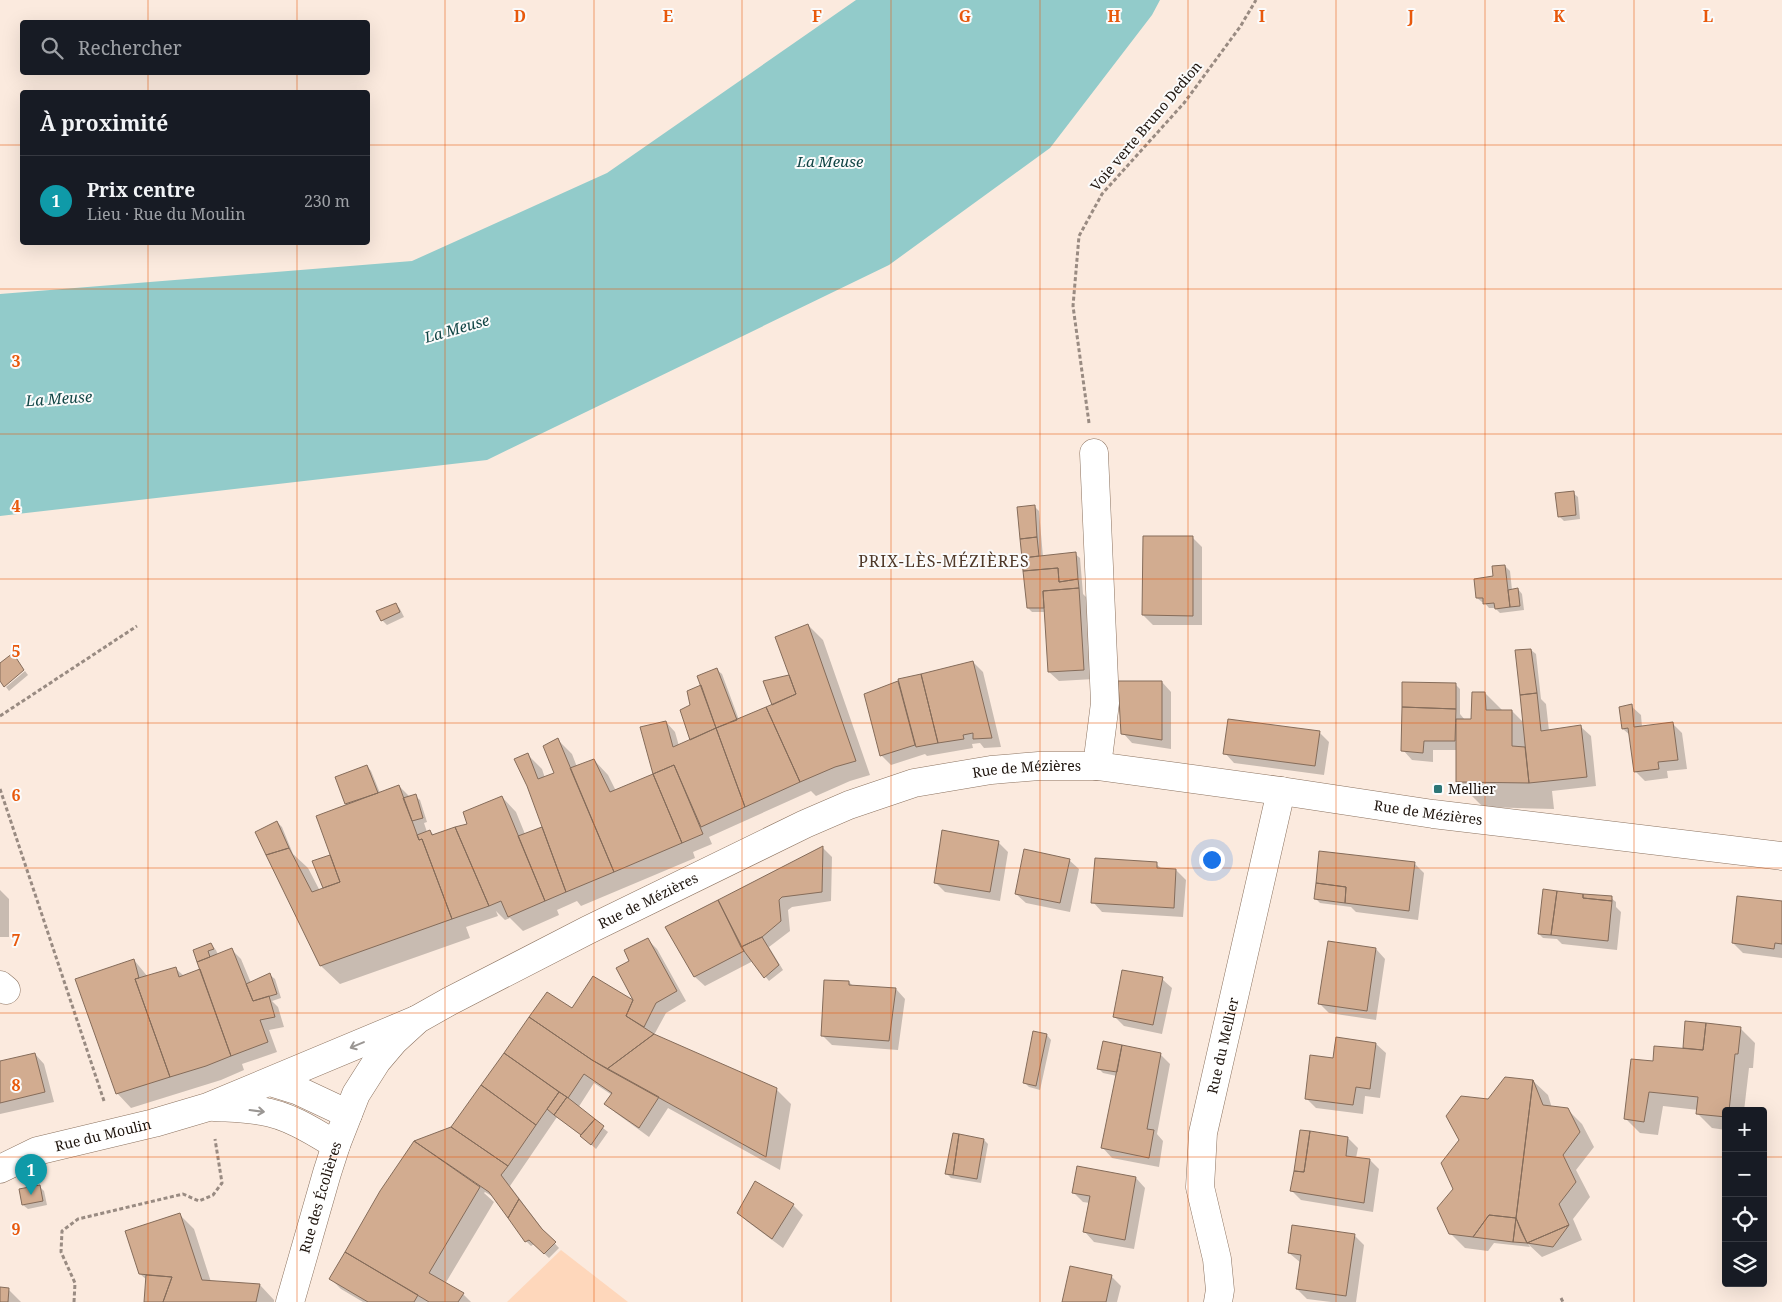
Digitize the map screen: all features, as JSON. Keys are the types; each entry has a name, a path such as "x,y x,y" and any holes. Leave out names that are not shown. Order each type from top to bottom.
{"street":[{"path":"1094,454 1104,703 1097,766"},
{"name":"Rue de Mézières","path":"352,1104 377,1061 394,1041 418,1019 571,939 762,846 840,809 914,783 991,770 1038,766 1097,766 1433,814 1782,856"},
{"name":"Rue du Mellier","path":"1218,1302 1220,1290 1217,1259 1200,1187 1203,1133 1281,791"},
{"name":"Rue du Moulin","path":"0,1169 37,1151 154,1123 208,1107 418,1019"},
{"path":"270,1082 352,1104"},
{"name":"Rue des Écolières","path":"290,1302 336,1145 352,1104"},
{"name":"Rue du Moulin","path":"208,1107 263,1111 313,1131 336,1145"}],"path":[{"name":"Voie verte Bruno Dedion","path":"1094,454 1072,306 1079,236 1102,194 1184,103 1240,27 1256,0"},
{"path":"0,716 137,626"},
{"path":"0,789 114,1132"},
{"path":"74,1302 76,1283 61,1252 62,1231 78,1219 183,1194 199,1200 213,1195 222,1183 215,1133 208,1107"}],"shaded area":[{"path":"561,1250 628,1302 507,1302"}],"water":[{"name":"La Meuse","path":"856,0 1160,0 1152,15 1050,148 889,265 487,460 0,516 0,294 412,261 607,173"}],"building":[{"path":"1574,491 1576,515 1558,517 1555,493"},
{"path":"1035,505 1037,537 1020,539 1017,507"},
{"path":"1143,536 1193,536 1193,616 1142,615"},
{"path":"1037,537 1039,556 1022,558 1020,539"},
{"path":"1076,552 1078,579 1059,582 1058,568 1023,571 1022,558"},
{"path":"1505,565 1510,607 1495,609 1494,603 1483,604 1483,598 1476,598 1474,579 1493,576 1492,566"},
{"path":"1058,568 1059,582 1078,579 1079,588 1043,591 1044,608 1027,608 1023,571"},
{"path":"1079,588 1084,670 1048,672 1043,591"},
{"path":"1518,588 1520,606 1510,607 1508,590"},
{"path":"396,603 400,612 381,621 376,611"},
{"path":"808,624 856,761 835,767 800,782 766,707 796,694 775,637"},
{"path":"1531,649 1537,693 1520,695 1515,650"},
{"path":"13,653 24,670 4,687 0,681 0,663"},
{"path":"973,661 992,738 973,739 973,733 963,735 964,739 938,743 921,674"},
{"path":"717,668 737,720 716,728 697,676"},
{"path":"921,674 938,743 916,747 898,679"},
{"path":"789,675 796,694 772,705 763,681"},
{"path":"898,681 915,745 880,756 864,694"},
{"path":"1118,681 1162,681 1162,740 1121,734"},
{"path":"1402,682 1456,683 1456,709 1402,707"},
{"path":"701,685 716,728 690,740 680,710 690,705 687,691"},
{"path":"1472,692 1485,692 1486,710 1512,710 1512,746 1525,747 1529,783 1456,782 1456,719 1471,719"},
{"path":"1537,693 1541,731 1581,725 1587,777 1529,783 1520,695"},
{"path":"1632,704 1634,727 1673,722 1678,760 1658,762 1659,769 1634,772 1628,728 1622,729 1619,707"},
{"path":"766,707 800,782 745,807 716,728"},
{"path":"1402,707 1456,709 1455,741 1424,741 1423,753 1401,751"},
{"path":"1228,719 1320,731 1315,766 1223,754"},
{"path":"666,721 673,747 716,728 745,807 701,827 674,765 653,774 640,727"},
{"path":"558,738 614,872 566,892 527,786 514,759 528,753 538,779 554,773 543,746"},
{"path":"594,759 610,792 653,774 682,843 614,872 570,768"},
{"path":"367,765 378,793 345,804 335,777"},
{"path":"674,765 703,834 682,843 653,774"},
{"path":"399,785 419,840 422,839 452,919 320,966 266,855 289,848 312,892 340,882 316,816"},
{"path":"416,794 423,818 412,821 403,798"},
{"path":"502,796 545,901 508,917 501,901 489,906 455,827 467,824 463,812"},
{"path":"277,821 289,848 266,855 255,832"},
{"path":"455,827 489,906 452,919 422,839 419,840 417,835 430,830 432,835"},
{"path":"542,827 566,892 545,901 518,836"},
{"path":"942,830 999,841 990,892 934,883"},
{"path":"823,846 822,892 782,897 779,900 781,921 762,937 741,947 718,900"},
{"path":"1024,849 1070,859 1060,903 1015,894"},
{"path":"1319,851 1415,862 1409,911 1345,903 1346,887 1316,883"},
{"path":"330,855 340,882 323,888 312,861"},
{"path":"1095,858 1157,862 1157,868 1176,869 1174,908 1091,903"},
{"path":"1316,883 1346,887 1345,903 1314,899"},
{"path":"1543,889 1557,891 1551,935 1538,934"},
{"path":"1557,891 1583,894 1583,898 1612,901 1608,941 1551,935"},
{"path":"1583,894 1612,896 1612,901 1583,898"},
{"path":"1737,896 1782,901 1782,944 1775,943 1774,949 1732,943"},
{"path":"718,900 744,951 694,977 665,927"},
{"path":"762,937 779,965 764,978 741,947"},
{"path":"648,938 677,991 656,1003 644,1027 626,1016 633,1000 616,968 629,961 624,950"},
{"path":"1328,941 1376,948 1367,1011 1318,1004"},
{"path":"211,943 214,949 208,951 210,957 197,962 193,950"},
{"path":"232,948 253,1001 269,996 275,1017 260,1020 268,1042 231,1056 197,962"},
{"path":"134,959 139,978 135,979 170,1077 116,1094 75,979"},
{"path":"176,967 179,977 200,969 231,1056 170,1077 135,979"},
{"path":"1122,970 1163,977 1153,1025 1113,1017"},
{"path":"270,973 277,994 253,1001 246,984"},
{"path":"593,976 633,1000 626,1016 654,1034 607,1069 529,1017 547,992 572,1008"},
{"path":"824,980 849,981 849,985 896,988 889,1041 821,1036"},
{"path":"529,1017 592,1060 659,1097 639,1128 604,1104 612,1093 584,1074 568,1098 504,1053"},
{"path":"1685,1021 1706,1023 1703,1050 1683,1048"},
{"path":"1706,1023 1741,1027 1738,1054 1735,1054 1729,1107 1722,1107 1722,1117 1696,1114 1698,1097 1649,1092 1644,1122 1624,1119 1631,1059 1653,1061 1654,1046 1703,1050"},
{"path":"1033,1031 1047,1034 1036,1086 1023,1083"},
{"path":"654,1034 777,1088 766,1157 607,1069"},
{"path":"1336,1037 1376,1043 1370,1089 1356,1087 1353,1105 1305,1099 1310,1055 1333,1058"},
{"path":"1103,1041 1122,1045 1117,1072 1097,1069"},
{"path":"1122,1045 1161,1053 1147,1129 1154,1130 1149,1158 1101,1148"},
{"path":"35,1053 45,1092 0,1103 0,1061"},
{"path":"504,1053 559,1092 536,1125 481,1085"},
{"path":"1505,1077 1533,1080 1516,1218 1489,1215 1473,1237 1449,1234 1437,1208 1453,1189 1441,1163 1459,1140 1446,1116 1461,1096 1488,1099"},
{"path":"1533,1080 1543,1105 1568,1108 1580,1132 1563,1155 1576,1182 1559,1204 1569,1225 1527,1243 1516,1218"},
{"path":"481,1085 536,1125 508,1166 451,1127"},
{"path":"559,1092 567,1097 554,1115 547,1109"},
{"path":"567,1097 595,1119 581,1135 554,1115"},
{"path":"595,1119 604,1126 591,1145 580,1136"},
{"path":"451,1127 508,1166 501,1175 519,1199 508,1218 489,1192 414,1141"},
{"path":"1300,1130 1310,1131 1304,1172 1294,1171"},
{"path":"1310,1131 1348,1137 1346,1156 1370,1159 1364,1203 1290,1191 1294,1171 1304,1172"},
{"path":"953,1133 959,1134 953,1175 945,1174"},
{"path":"959,1134 984,1139 977,1179 953,1175"},
{"path":"414,1141 480,1187 429,1273 464,1293 458,1302 429,1302 345,1252 380,1191"},
{"path":"1077,1166 1136,1177 1125,1240 1083,1232 1090,1196 1072,1193"},
{"path":"755,1181 794,1204 772,1239 737,1213"},
{"path":"40,1185 43,1201 22,1205 19,1189"},
{"path":"519,1199 542,1229 556,1242 544,1254 529,1240 525,1242 508,1218"},
{"path":"180,1213 202,1280 260,1284 256,1302 163,1302 172,1277 139,1274 125,1231"},
{"path":"1489,1215 1516,1218 1513,1242 1473,1237"},
{"path":"1516,1218 1521,1231 1527,1243 1513,1242"},
{"path":"1292,1225 1355,1234 1346,1296 1296,1289 1301,1255 1288,1253"},
{"path":"1569,1225 1553,1247 1527,1243"},
{"path":"345,1252 418,1295 414,1302 368,1302 329,1279"},
{"path":"1070,1266 1112,1275 1106,1302 1062,1302"},
{"path":"146,1275 172,1277 163,1302 144,1302"},
{"path":"0,1287 9,1288 8,1302 0,1302"}],"place":[{"name":"Mellier","path":"1438,789"},
{"name":"Prix centre","path":"31,1195"}],"district":[{"name":"PRIX-LÈS-MÉZIÈRES","path":"944,561"}]}
